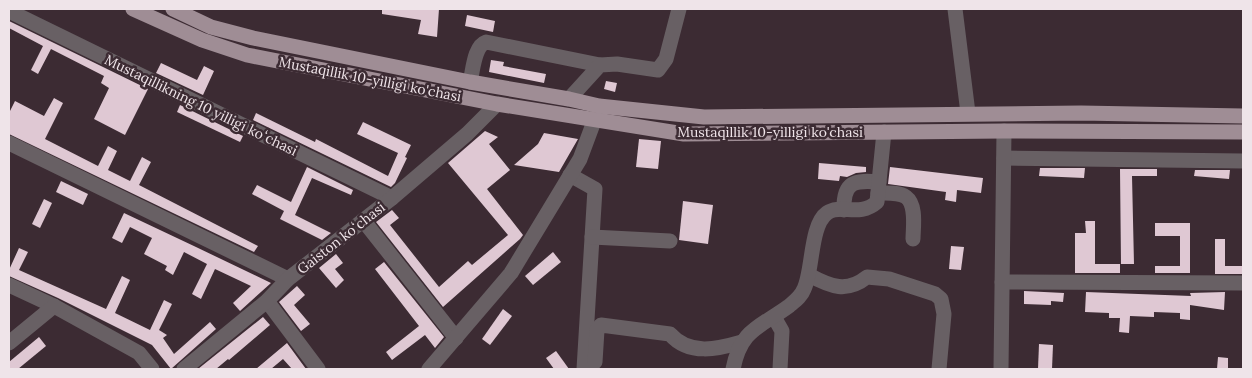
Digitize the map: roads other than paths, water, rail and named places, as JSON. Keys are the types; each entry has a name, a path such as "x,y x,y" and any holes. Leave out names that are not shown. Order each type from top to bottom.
{"main road":[{"name":"Mustaqillik 10-yilligi ko'chasi","path":"133,9 202,40 247,55 497,104 597,113 704,117 968,113 1243,116"},
{"name":"Mustaqillik 10-yilligi ko'chasi","path":"173,9 211,27 253,38 470,82 569,99 597,113 684,134 1004,131 1243,132"}],"street":[{"path":"470,82 478,49 482,43 486,42 600,65 617,64 658,70 666,59 679,9"},
{"path":"955,9 968,113"},
{"name":"Mustaqillikning 10 yilligi koʻchasi","path":"9,11 392,198"},
{"path":"569,99 600,65"},
{"name":"Gaiston koʻchasi","path":"184,369 288,279 392,198 467,134 497,104"},
{"path":"429,369 511,273 580,159 597,113"},
{"path":"1001,369 1004,131"},
{"path":"734,369 737,352 742,342 752,330 774,317 798,299 804,290 809,275 819,222 827,213 844,210 865,210 877,202 884,132"},
{"path":"9,143 288,279"},
{"path":"1004,158 1243,161"},
{"path":"570,175 595,188 584,369"},
{"path":"844,210 846,190 852,184 859,181 905,196 910,202 913,214 913,240"},
{"path":"363,220 456,338"},
{"path":"592,237 670,241"},
{"path":"809,275 823,283 840,287 856,285 867,277 889,279 916,287 941,298 944,314 939,369"},
{"path":"1002,282 1243,283"},
{"path":"9,285 54,306 139,353 152,369"},
{"path":"266,300 318,369"},
{"path":"9,343 54,306"},
{"path":"774,317 782,331 780,369"},
{"path":"595,369 597,330 601,325 670,334 678,342 686,346 708,350 742,342"},
{"path":"440,356 449,369"}]}
